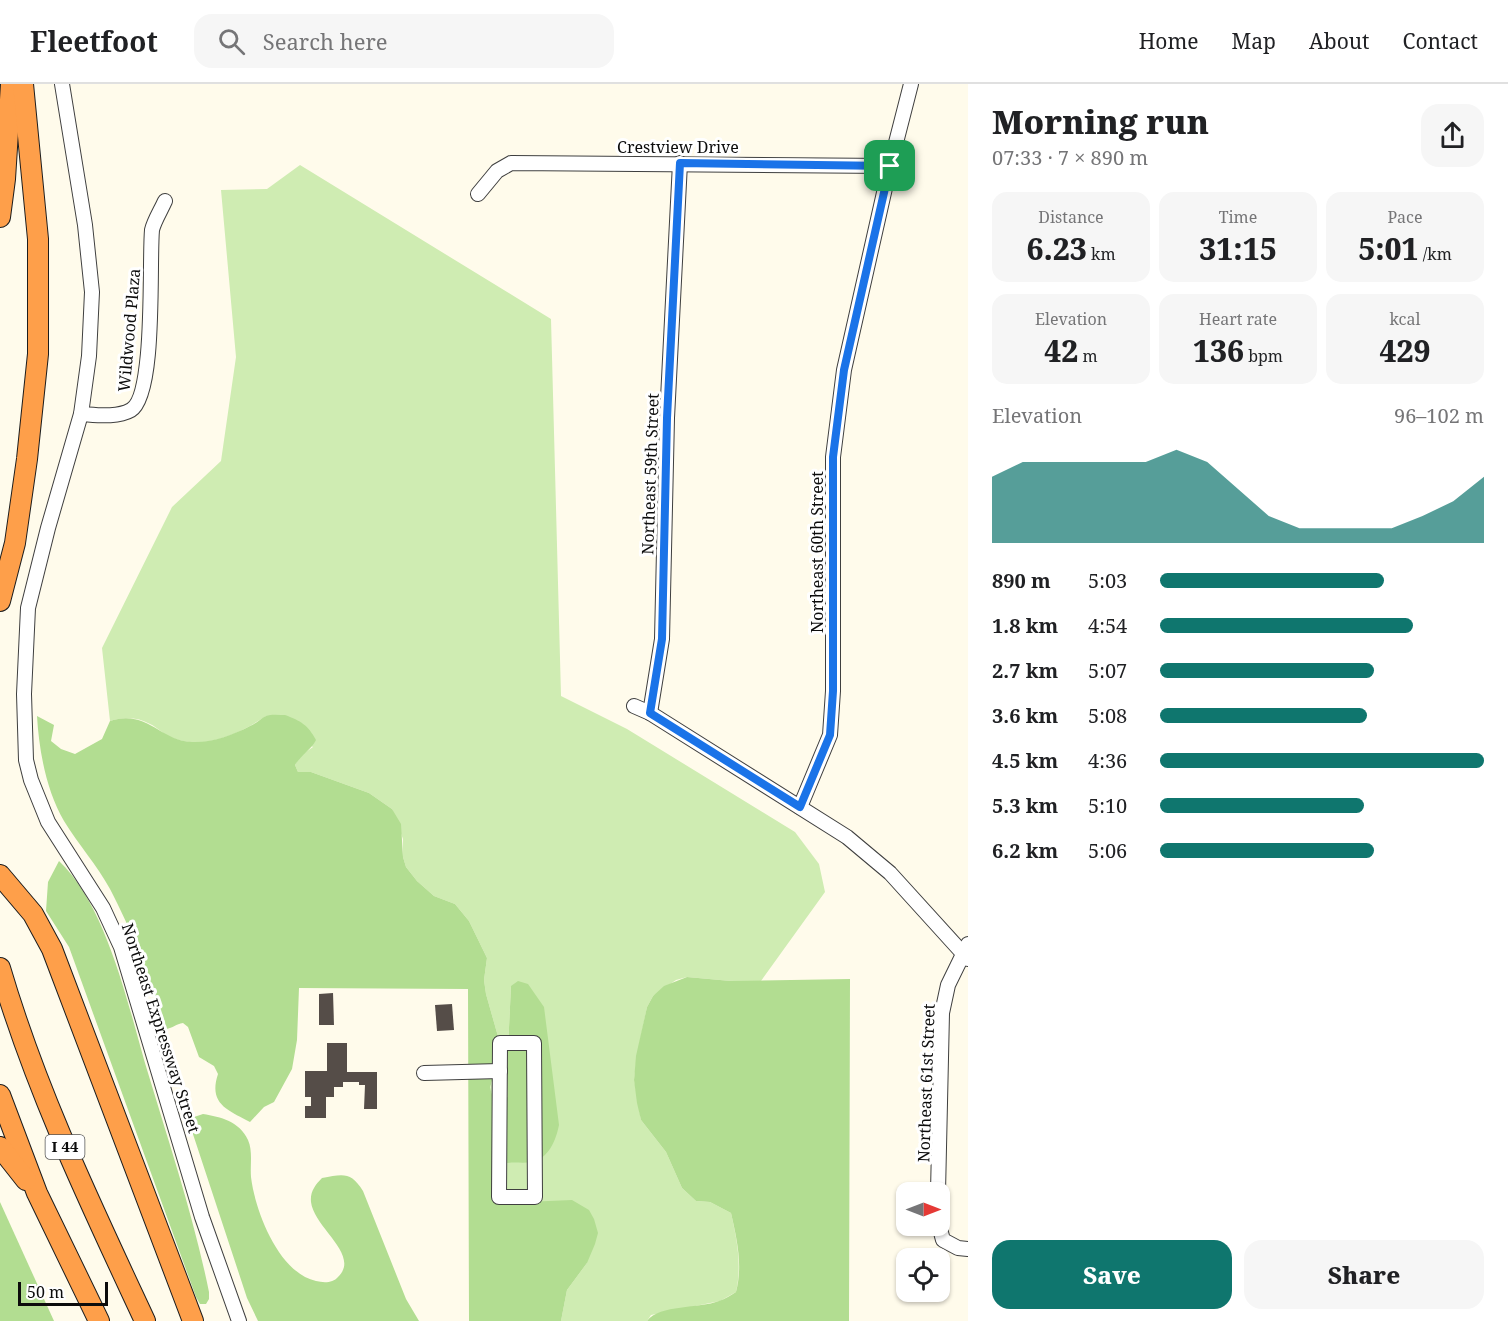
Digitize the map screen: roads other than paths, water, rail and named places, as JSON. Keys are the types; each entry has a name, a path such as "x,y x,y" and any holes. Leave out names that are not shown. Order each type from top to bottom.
{"highway":[{"path":"0,218 11,84"},
{"path":"0,601 15,543 38,354 38,239 23,84"},
{"path":"0,875 33,914 44,931 193,1321"},
{"name":"I 44","path":"0,968 23,1043 46,1102 145,1321"},
{"name":"I 44","path":"0,1095 37,1193"},
{"path":"0,1147 37,1193 99,1321"}],"street":[{"name":"Northeast Expressway Street","path":"62,84 86,225 92,292 89,356 81,414 28,608 24,694 26,760 31,780 48,822 103,908 121,947 202,1217 239,1321"},
{"name":"Northeast 60th Street","path":"800,807 830,735 833,691 833,457 844,370 890,166 912,84"},
{"name":"Crestview Drive","path":"478,194 497,171 511,163 890,166"},
{"name":"Northeast 59th Street","path":"650,713 662,639 667,418 680,163"},
{"name":"Wildwood Plaza","path":"81,414 118,415 132,410 140,401 145,379 153,281 153,228 165,201"},
{"path":"634,706 650,713 847,837 890,873 966,952"},
{"name":"Northeast 61st Street","path":"938,1182 942,1013 948,985 966,952"},
{"path":"500,1042 534,1043 535,1197 499,1197 500,1071 500,1042"},
{"path":"424,1073 500,1071"},
{"path":"942,1236 943,1240 958,1248 968,1249"}]}
